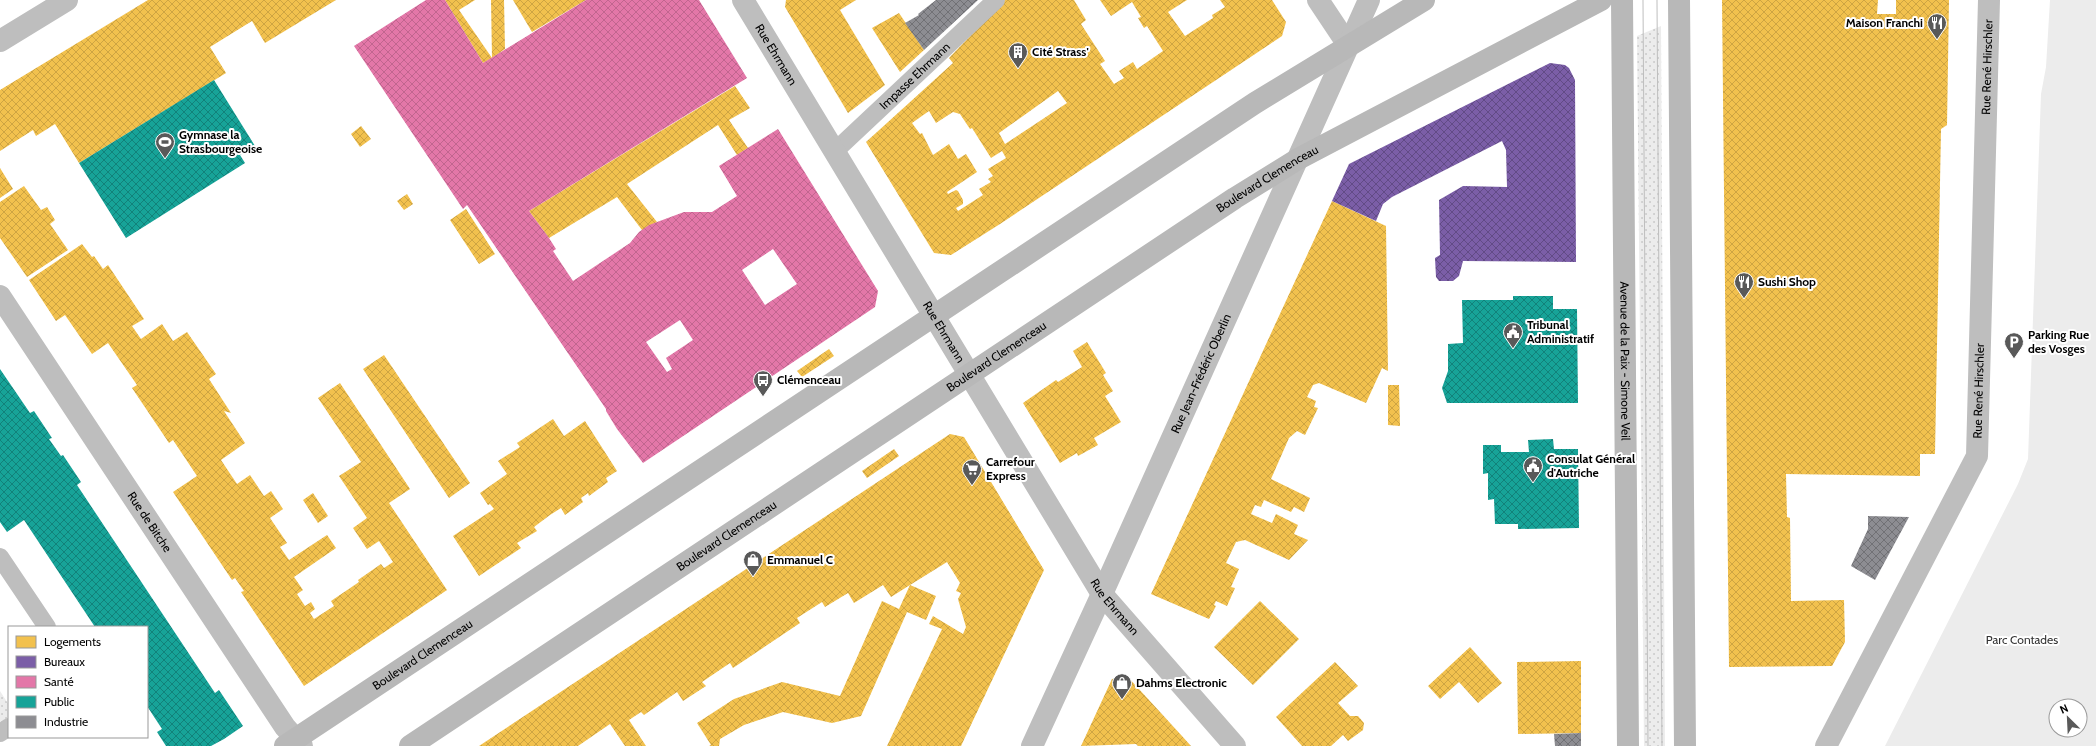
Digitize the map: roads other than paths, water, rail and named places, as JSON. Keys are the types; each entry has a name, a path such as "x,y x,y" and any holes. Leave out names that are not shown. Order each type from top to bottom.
{"street":[{"path":"0,41 68,0"},
{"name":"Rue Ehrmann","path":"743,0 1102,594 1235,746"},
{"path":"1318,0 1348,45"},
{"name":"Rue Jean-Frédéric Oberlin","path":"1032,746 1102,594 1348,45 1370,0"},
{"name":"Boulevard Clemenceau","path":"294,744 933,316 1255,103 1424,0"},
{"name":"Boulevard Clemenceau","path":"410,746 1235,198 1298,159 1601,0"},
{"name":"Avenue de la Paix - Simone Veil","path":"1622,0 1628,746"},
{"path":"1679,0 1685,746"},
{"name":"Rue René Hirschler","path":"1826,746 1976,456 1989,0"},
{"name":"Rue de Bitche","path":"0,296 285,727 294,744"}],"lane":[{"name":"Impasse Ehrmann","path":"834,152 996,0"},
{"path":"0,557 46,626"}],"tram line":[{"path":"1643,0 1648,746"},
{"path":"1657,0 1662,746"}],"place":[{"name":"Maison Franchi","path":"1937,40"},
{"name":"Cité Strass'","path":"1018,69"},
{"name":"Gymnase la Strasbourgeoise","path":"165,159"},
{"name":"Sushi Shop","path":"1744,299"},
{"name":"Tribunal Administratif","path":"1513,349"},
{"name":"Parking Rue des Vosges","path":"2014,359"},
{"name":"Clémenceau","path":"763,397"},
{"name":"Consulat Général d'Autriche","path":"1533,483"},
{"name":"Carrefour Express","path":"972,486"},
{"name":"Emmanuel C","path":"753,577"},
{"name":"Dahms Electronic","path":"1122,700"}],"park label":[{"name":"Parc Contades","path":"2022,640"}]}
